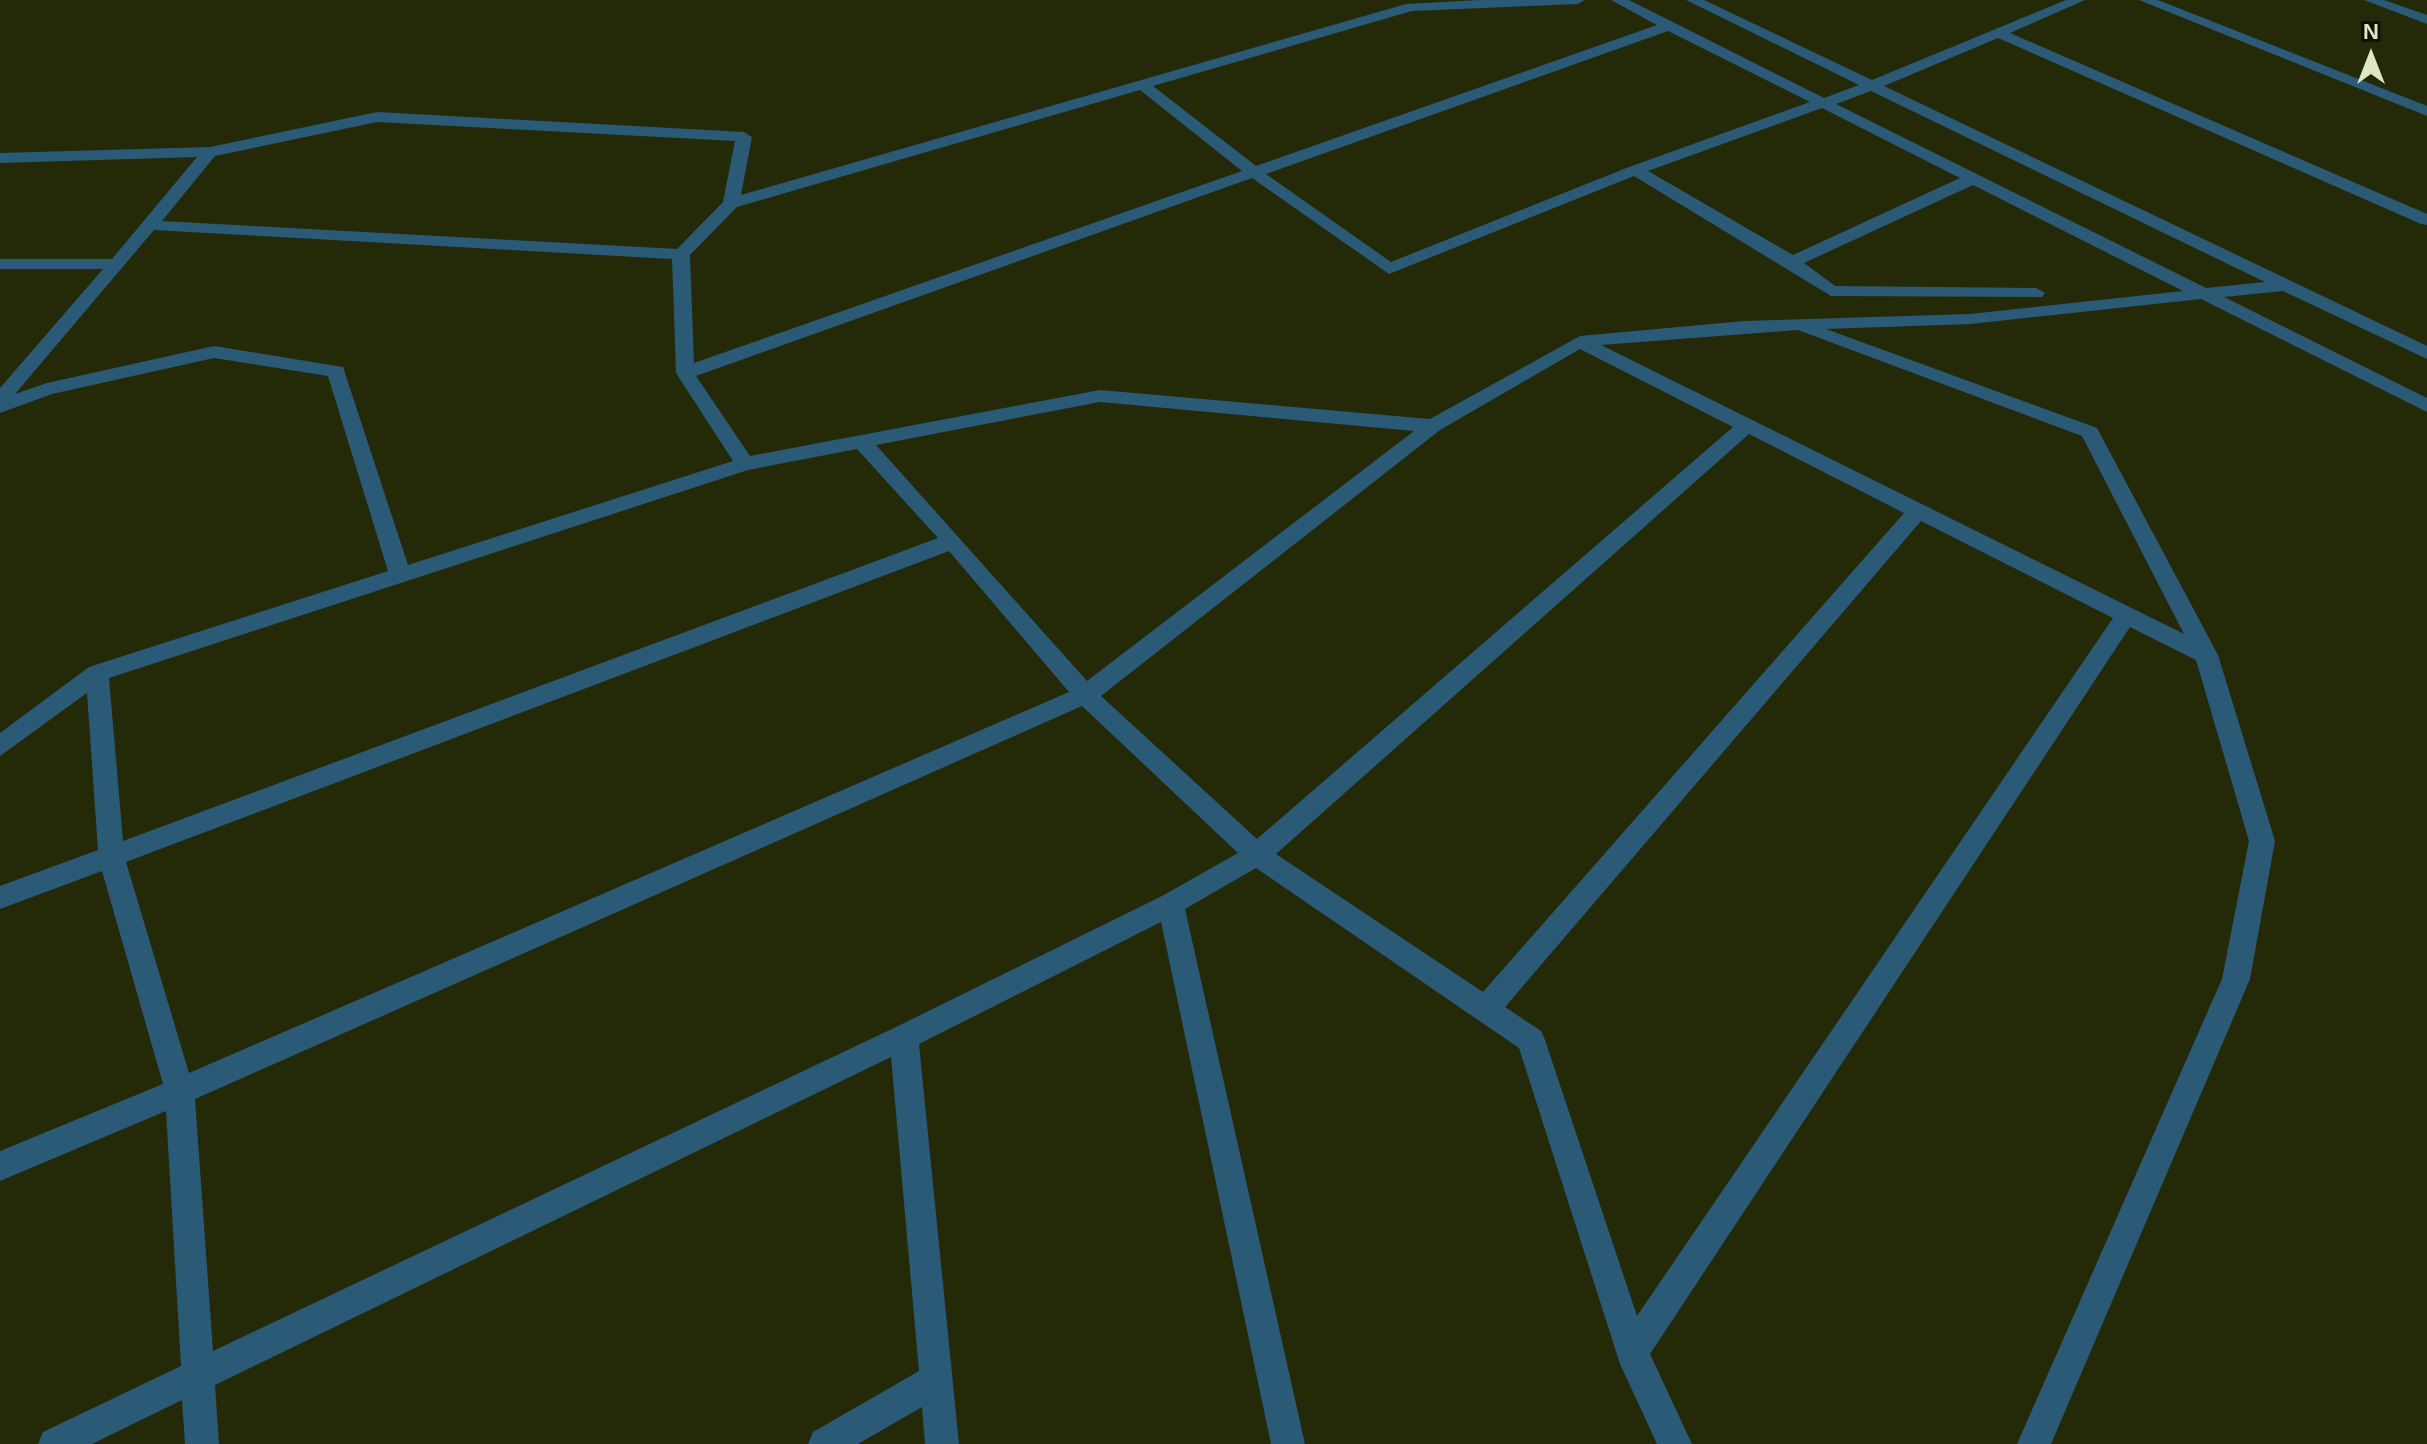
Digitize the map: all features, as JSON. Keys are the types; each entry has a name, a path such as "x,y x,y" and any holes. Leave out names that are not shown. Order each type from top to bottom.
{"street":[{"path":"745,464 685,373 681,254 731,203 1411,7 1578,0"},
{"path":"1618,0 2427,406"},
{"path":"1693,0 2427,353"},
{"path":"1144,86 1253,172 1389,269 1635,170 1871,86 2078,0"},
{"path":"2146,0 2427,111"},
{"path":"2371,0 2427,20"},
{"path":"685,373 1671,25"},
{"path":"1998,33 2427,220"},
{"path":"0,158 210,152 377,117 744,137 731,203"},
{"path":"0,400 210,152"},
{"path":"1635,170 1792,262 1831,291 2036,293"},
{"path":"1792,262 1974,178"},
{"path":"150,225 681,254"},
{"path":"0,264 117,264"},
{"path":"0,1166 180,1091 1085,695 1433,426 1580,342 1795,324 1970,319 2285,285"},
{"path":"1795,324 2090,432 2206,655 2262,841 2236,979 2034,1444"},
{"path":"1580,342 2206,655"},
{"path":"0,407 47,389 214,352 336,371 400,575"},
{"path":"0,746 97,673 745,464 1100,396 1433,426"},
{"path":"55,1444 904,1037 1171,904 1257,855 1747,425"},
{"path":"863,443 953,541 1085,695 1257,855 1531,1040 1632,1352 1675,1444"},
{"path":"1486,1009 1918,511"},
{"path":"0,898 953,541"},
{"path":"1632,1352 2126,616"},
{"path":"97,673 111,857 180,1091 202,1444"},
{"path":"1171,904 1288,1444"},
{"path":"904,1037 942,1444"},
{"path":"825,1444 937,1379"}]}
